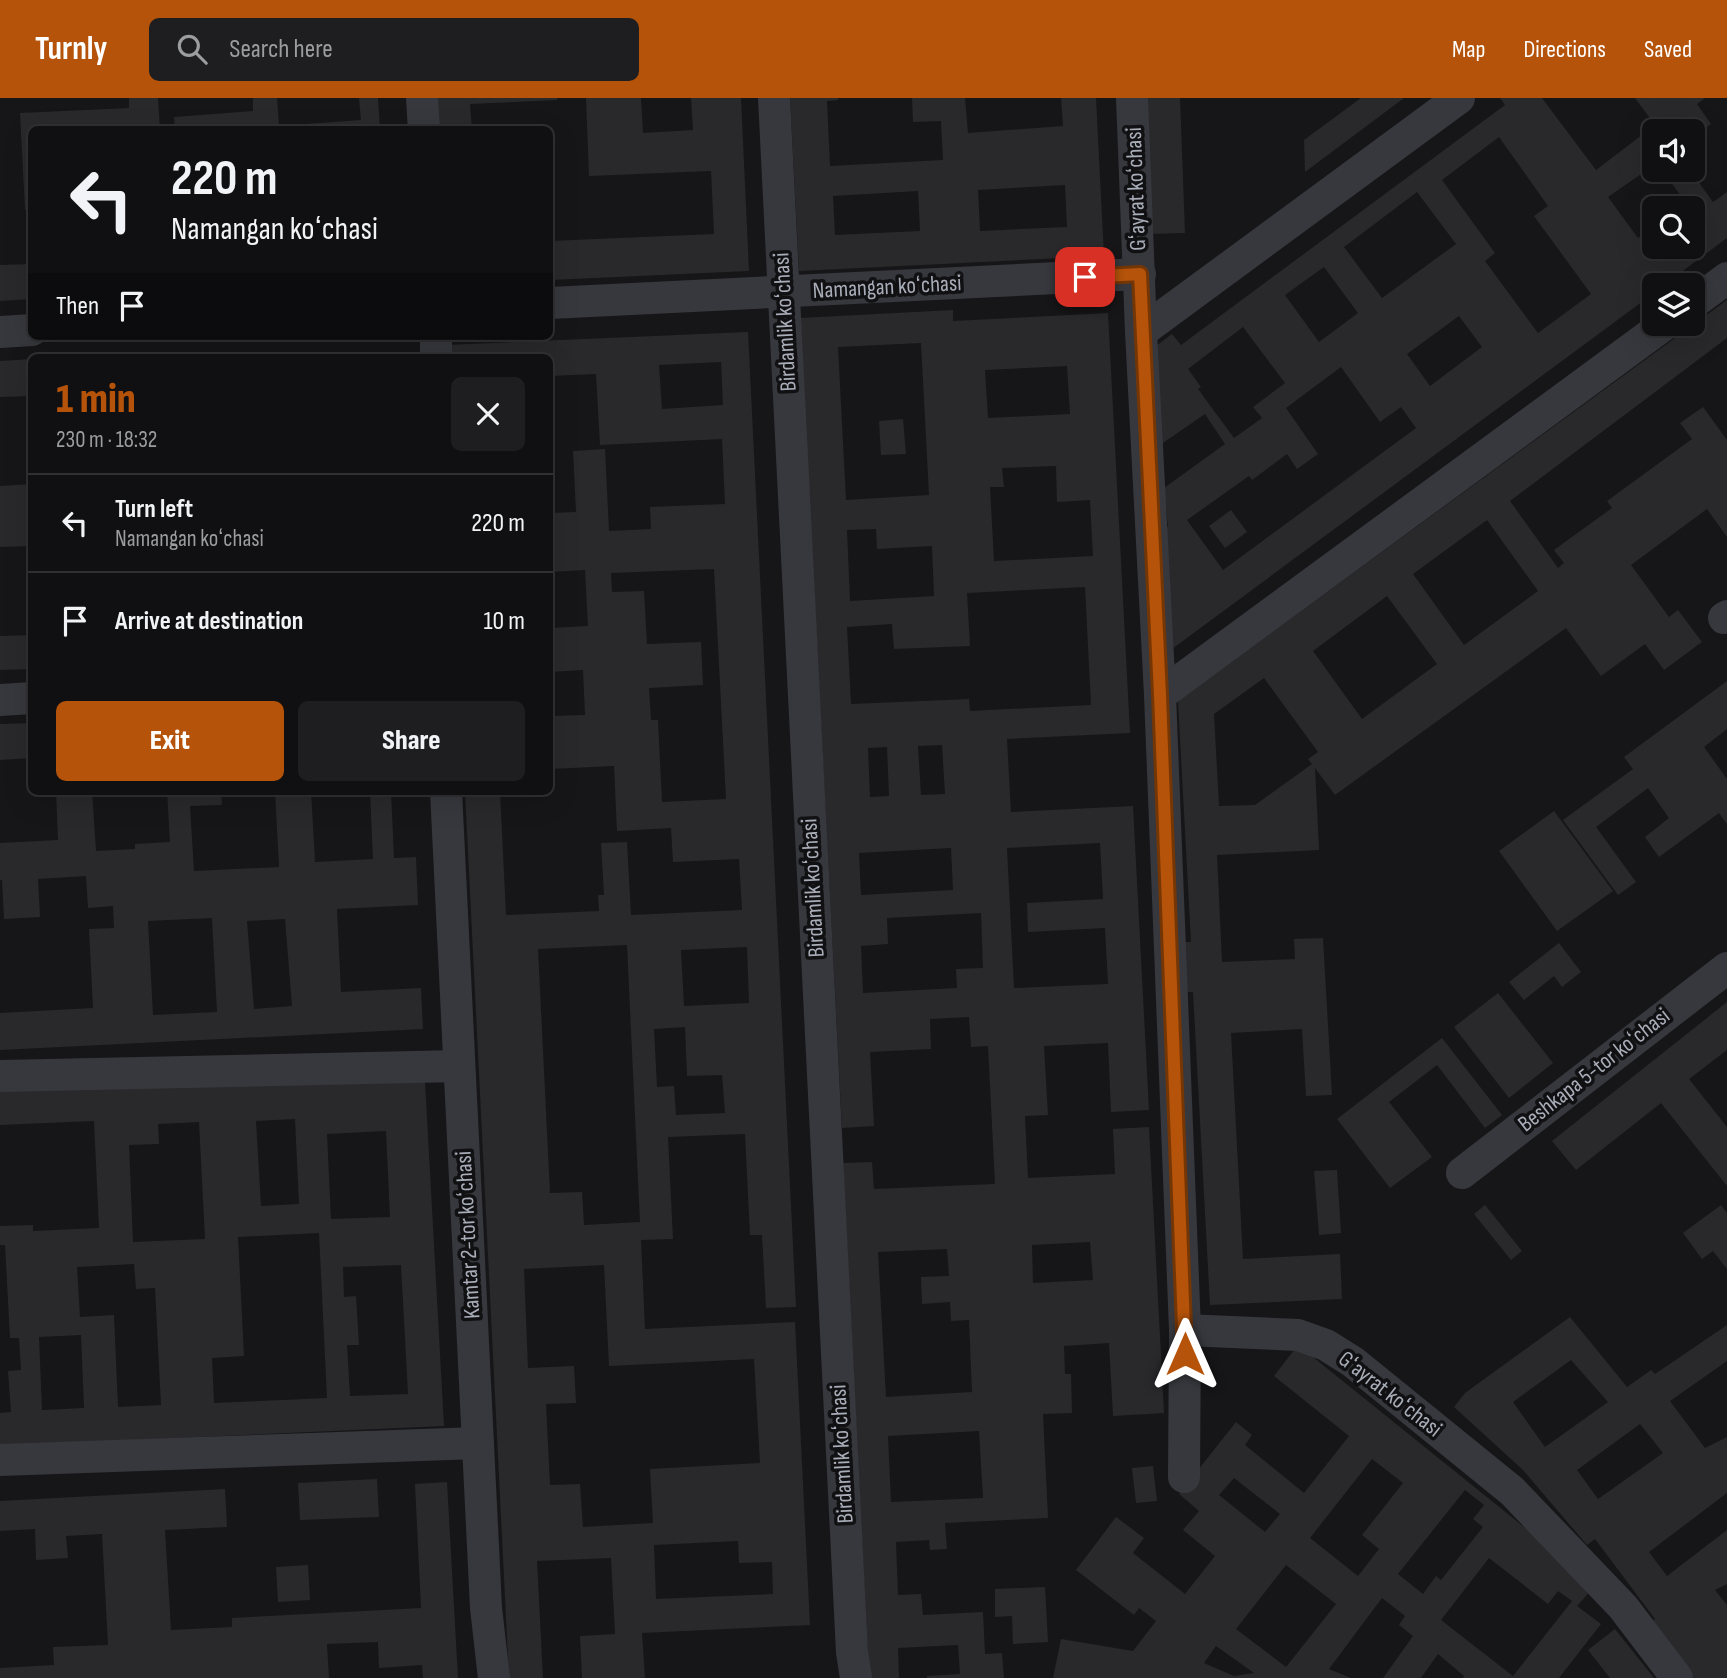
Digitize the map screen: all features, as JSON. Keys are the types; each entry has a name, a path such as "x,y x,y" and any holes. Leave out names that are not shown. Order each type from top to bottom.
{"street":[{"path":"422,98 424,126"},
{"name":"Birdamlik koʻchasi","path":"774,98 852,1652 856,1678"},
{"name":"Gʻayrat koʻchasi","path":"1132,98 1160,695 1185,1329 1298,1335 1326,1345 1353,1362 1512,1491 1623,1607 1677,1678"},
{"path":"1141,332 1459,98"},
{"name":"Namangan koʻchasi","path":"553,303 1140,274"},
{"path":"1705,294 1727,278"},
{"path":"0,332 28,330"},
{"path":"1160,695 1649,336"},
{"path":"0,700 28,698"},
{"name":"Kamtar 2-tor koʻchasi","path":"446,795 486,1608 494,1678"},
{"name":"Beshkapa 5-tor koʻchasi","path":"1462,1173 1727,968"},
{"path":"0,1076 459,1066"},
{"path":"1184,1478 1185,1329"},
{"path":"0,1460 478,1443"}],"building":[{"path":"129,98 158,98 160,126 28,126 28,210 25,210 20,113 129,108"},
{"path":"253,98 277,98 279,126 175,126 174,117 253,111"},
{"path":"359,98 378,98 380,126 279,126 361,120"},
{"path":"432,98 557,98 470,104 472,126 433,126"},
{"path":"586,98 641,98 643,133 693,130 691,98 741,98 749,271 553,280 553,241 714,234 711,171 589,176"},
{"path":"790,98 838,98 827,101 830,166 943,160 941,121 913,122 912,98 965,98 968,133 1063,126 1061,98 1096,98 1104,256 799,271","holes":["1065,185 1067,227 980,231 978,190","918,191 920,231 835,235 833,196"]},
{"path":"1144,98 1180,98 1185,233 1149,234"},
{"path":"1361,98 1404,98 1305,172 1304,140"},
{"path":"1500,98 1542,98 1596,170 1642,135 1642,173 1608,197 1638,238 1642,235 1642,259 1699,259 1680,273 1642,273 1642,302 1172,649 1161,527 1168,527 1164,488 1225,444 1205,414 1160,445 1148,352 1172,334 1181,345 1505,105","holes":["1499,137 1548,206 1534,216 1591,294 1538,333 1485,261 1495,253 1442,180","1417,192 1456,244 1382,298 1344,247","1324,267 1358,313 1319,342 1285,295","1459,316 1482,347 1430,386 1407,354","1243,327 1285,383 1253,407 1262,418 1234,438 1198,389 1201,387 1188,369","1341,367 1380,422 1401,407 1416,428 1223,570 1187,520 1249,476 1252,480 1287,454 1297,469 1318,454 1286,408"]},
{"path":"1635,98 1705,98 1697,104 1711,124 1705,128 1705,119 1651,119"},
{"path":"1671,182 1699,182 1713,202 1727,192 1727,238 1705,254 1705,196 1681,196"},
{"path":"28,264 28,299 0,301 0,265"},
{"path":"1727,300 1727,338 1510,501 1558,568 1564,563 1554,550 1612,508 1607,501 1692,439 1680,423 1703,407 1727,440 1727,537 1707,509 1631,565 1669,617 1678,610 1702,642 1664,670 1645,644 1601,676 1566,628 1335,795 1315,768 1319,850 1217,855 1222,962 1295,959 1294,939 1323,938 1332,1095 1306,1096 1302,1029 1231,1033 1243,1259 1340,1254 1342,1299 1210,1305 1193,992 1180,992 1177,942 1191,942 1178,701 1678,336 1705,336 1705,316","holes":["1487,520 1538,591 1464,645 1413,574","1387,596 1437,664 1362,719 1313,651","1264,678 1318,752 1308,759 1312,764 1255,805 1219,806 1214,714"]},
{"path":"953,310 953,321 1108,313 1130,733 1007,739 1011,812 1133,806 1149,1110 1111,1112 1108,1043 1044,1046 1048,1115 1025,1116 1028,1178 1115,1174 1113,1129 1149,1127 1164,1413 1113,1416 1109,1343 1064,1346 1065,1374 1071,1374 1072,1413 1043,1414 1048,1518 945,1523 947,1549 930,1550 929,1540 896,1542 898,1595 921,1594 923,1615 983,1612 985,1654 1002,1653 1004,1678 927,1678 960,1674 958,1645 898,1648 899,1678 869,1678 843,1163 872,1162 874,1189 995,1184 988,1046 971,1047 969,1017 930,1019 931,1049 870,1052 874,1126 842,1128 800,318","holes":["921,343 929,495 846,500 838,347","1067,366 1070,414 988,418 985,370","1056,466 1057,502 1090,500 1093,556 994,561 990,487 1004,487 1002,468","876,529 877,549 932,546 934,596 850,601 847,530","1085,587 1091,705 970,711 969,699 851,704 847,627 892,624 894,649 970,646 967,593","942,745 945,794 921,795 918,746","887,747 889,796 870,797 868,748","1100,843 1103,899 1027,903 1028,932 1105,928 1108,984 1014,988 1007,848","951,848 953,890 861,895 859,853","981,913 983,968 956,969 957,988 863,993 861,946 888,944 887,918","1090,1242 1093,1280 1033,1283 1032,1245","947,1249 949,1276 921,1277 922,1304 950,1302 951,1321 969,1320 972,1392 886,1397 878,1252","979,1431 983,1498 891,1502 888,1436"]},
{"path":"748,332 796,1307 766,1308 762,1235 750,1235 745,1134 668,1137 673,1239 641,1240 645,1329 795,1322 810,1625 642,1633 645,1678 582,1678 580,1636 615,1634 611,1558 537,1561 543,1678 509,1678 465,795 500,795 506,915 599,911 598,895 604,895 601,843 627,842 631,915 742,910 739,859 673,862 671,828 617,831 614,766 553,769 553,716 585,715 583,670 553,672 553,628 588,626 585,570 553,572 553,513 576,512 573,451 605,449 609,531 651,529 650,507 725,504 722,439 600,445 596,374 553,376 553,354 446,354 446,345","holes":["721,362 723,405 662,409 659,365","714,569 726,799 662,802 658,720 651,720 649,688 703,685 701,642 647,644 644,591 612,592 611,573","627,945 640,1222 584,1225 582,1192 550,1193 538,949","747,947 749,1003 684,1006 681,950","685,1027 687,1076 722,1075 725,1113 676,1115 674,1086 657,1087 654,1029","604,1265 609,1366 754,1359 760,1463 650,1469 653,1523 583,1527 580,1484 550,1485 546,1404 576,1403 574,1366 528,1368 524,1269","738,1541 739,1563 772,1562 773,1594 656,1599 654,1545"]},
{"path":"28,359 28,396 0,397 0,361"},
{"path":"903,419 906,454 881,455 879,421"},
{"path":"28,484 28,546 0,547 0,486"},
{"path":"1231,510 1247,532 1225,548 1209,526"},
{"path":"28,635 28,669 0,670 0,636"},
{"path":"1727,681 1727,729 1704,747 1727,779 1727,824 1719,813 1659,857 1645,837 1669,818 1648,788 1596,827 1636,882 1618,895 1563,820 1633,769 1624,757"},
{"path":"28,723 28,758 0,760 0,724"},
{"path":"56,795 92,795 96,851 135,849 135,844 170,842 167,795 221,795 222,805 190,806 194,871 279,867 275,795 311,795 315,862 373,859 370,795 391,795 394,858 416,857 418,905 337,909 341,992 421,988 423,1029 0,1050 0,1013 93,1008 89,929 114,928 113,906 88,908 86,876 38,879 40,917 4,919 0,843 58,840","holes":["212,918 217,1012 153,1015 148,921","285,919 292,1006 254,1009 247,921"]},
{"path":"1554,811 1613,891 1557,931 1499,851"},
{"path":"1559,943 1581,972 1562,987 1554,976 1524,1000 1509,982"},
{"path":"1498,993 1553,1063 1509,1098 1454,1027"},
{"path":"1727,1002 1727,1050 1689,1079 1727,1127 1727,1186 1661,1103 1576,1170 1552,1141"},
{"path":"1442,1038 1502,1115 1485,1128 1437,1065 1389,1102 1432,1157 1390,1188 1337,1119"},
{"path":"425,1082 444,1426 0,1446 0,1413 11,1412 8,1371 21,1370 19,1338 10,1338 5,1245 0,1245 0,1226 33,1225 33,1231 99,1228 94,1121 0,1125 0,1091","holes":["295,1119 299,1204 261,1206 256,1121","199,1122 205,1239 133,1242 129,1145 159,1144 158,1124","386,1131 390,1217 331,1219 327,1134","319,1233 327,1398 214,1403 212,1358 244,1356 238,1237","134,1264 136,1289 155,1288 161,1405 118,1407 114,1315 80,1317 77,1267","401,1265 408,1394 350,1396 347,1345 359,1345 356,1296 344,1297 343,1267","81,1335 84,1408 42,1410 39,1337"]},
{"path":"1337,1170 1341,1233 1319,1235 1314,1171"},
{"path":"1485,1205 1522,1251 1511,1260 1474,1214"},
{"path":"1721,1205 1727,1213 1727,1269 1713,1251 1702,1259 1683,1233"},
{"path":"1570,1317 1627,1387 1651,1370 1655,1374 1727,1325 1727,1361 1670,1401 1705,1448 1727,1437 1727,1493 1649,1552 1667,1576 1727,1530 1727,1584 1715,1590 1727,1605 1727,1678 1694,1678 1650,1623 1655,1619 1595,1539 1587,1545 1523,1470 1454,1407 1465,1393","holes":["1571,1360 1608,1402 1545,1447 1513,1402","1640,1424 1663,1453 1598,1499 1577,1470"]},
{"path":"1298,1345 1580,1572 1593,1588 1577,1606 1601,1624 1559,1678 1463,1678 1464,1676 1438,1654 1421,1678 1383,1678 1413,1636 1399,1625 1405,1616 1382,1598 1329,1669 1351,1678 1053,1678 1061,1639 1133,1651 1156,1621 1139,1608 1134,1615 1076,1570 1116,1517 1144,1538 1133,1553 1185,1594 1215,1556 1183,1530 1199,1511 1179,1494 1236,1422 1252,1435 1245,1445 1304,1493 1349,1436 1274,1376","holes":["1372,1459 1403,1483 1362,1535 1379,1549 1358,1576 1310,1538","1234,1478 1280,1514 1265,1532 1219,1495","1465,1490 1484,1505 1473,1519 1483,1527 1441,1580 1436,1576 1423,1594 1398,1574","1489,1558 1548,1604 1558,1591 1572,1601 1513,1676 1441,1620","1286,1565 1336,1604 1286,1667 1236,1629","1216,1646 1254,1673 1234,1676 1204,1663"]},
{"path":"1153,1466 1157,1501 1136,1503 1132,1468"},
{"path":"377,1479 379,1517 300,1520 298,1483"},
{"path":"447,1482 458,1678 423,1678 422,1665 379,1668 378,1642 327,1644 329,1678 0,1678 0,1668 54,1665 53,1647 108,1645 102,1534 66,1536 68,1558 36,1560 35,1529 0,1531 0,1501 225,1489 227,1527 165,1530 171,1630 232,1627 232,1618 421,1608 415,1484"},
{"path":"308,1565 310,1600 278,1602 276,1567"},
{"path":"1045,1587 1048,1642 1013,1644 1012,1616 995,1617 995,1589"},
{"path":"1615,1629 1654,1678 1610,1678 1588,1650"}],"route":[{"path":"1085,277 1140,274 1160,695 1185,1354"}]}
